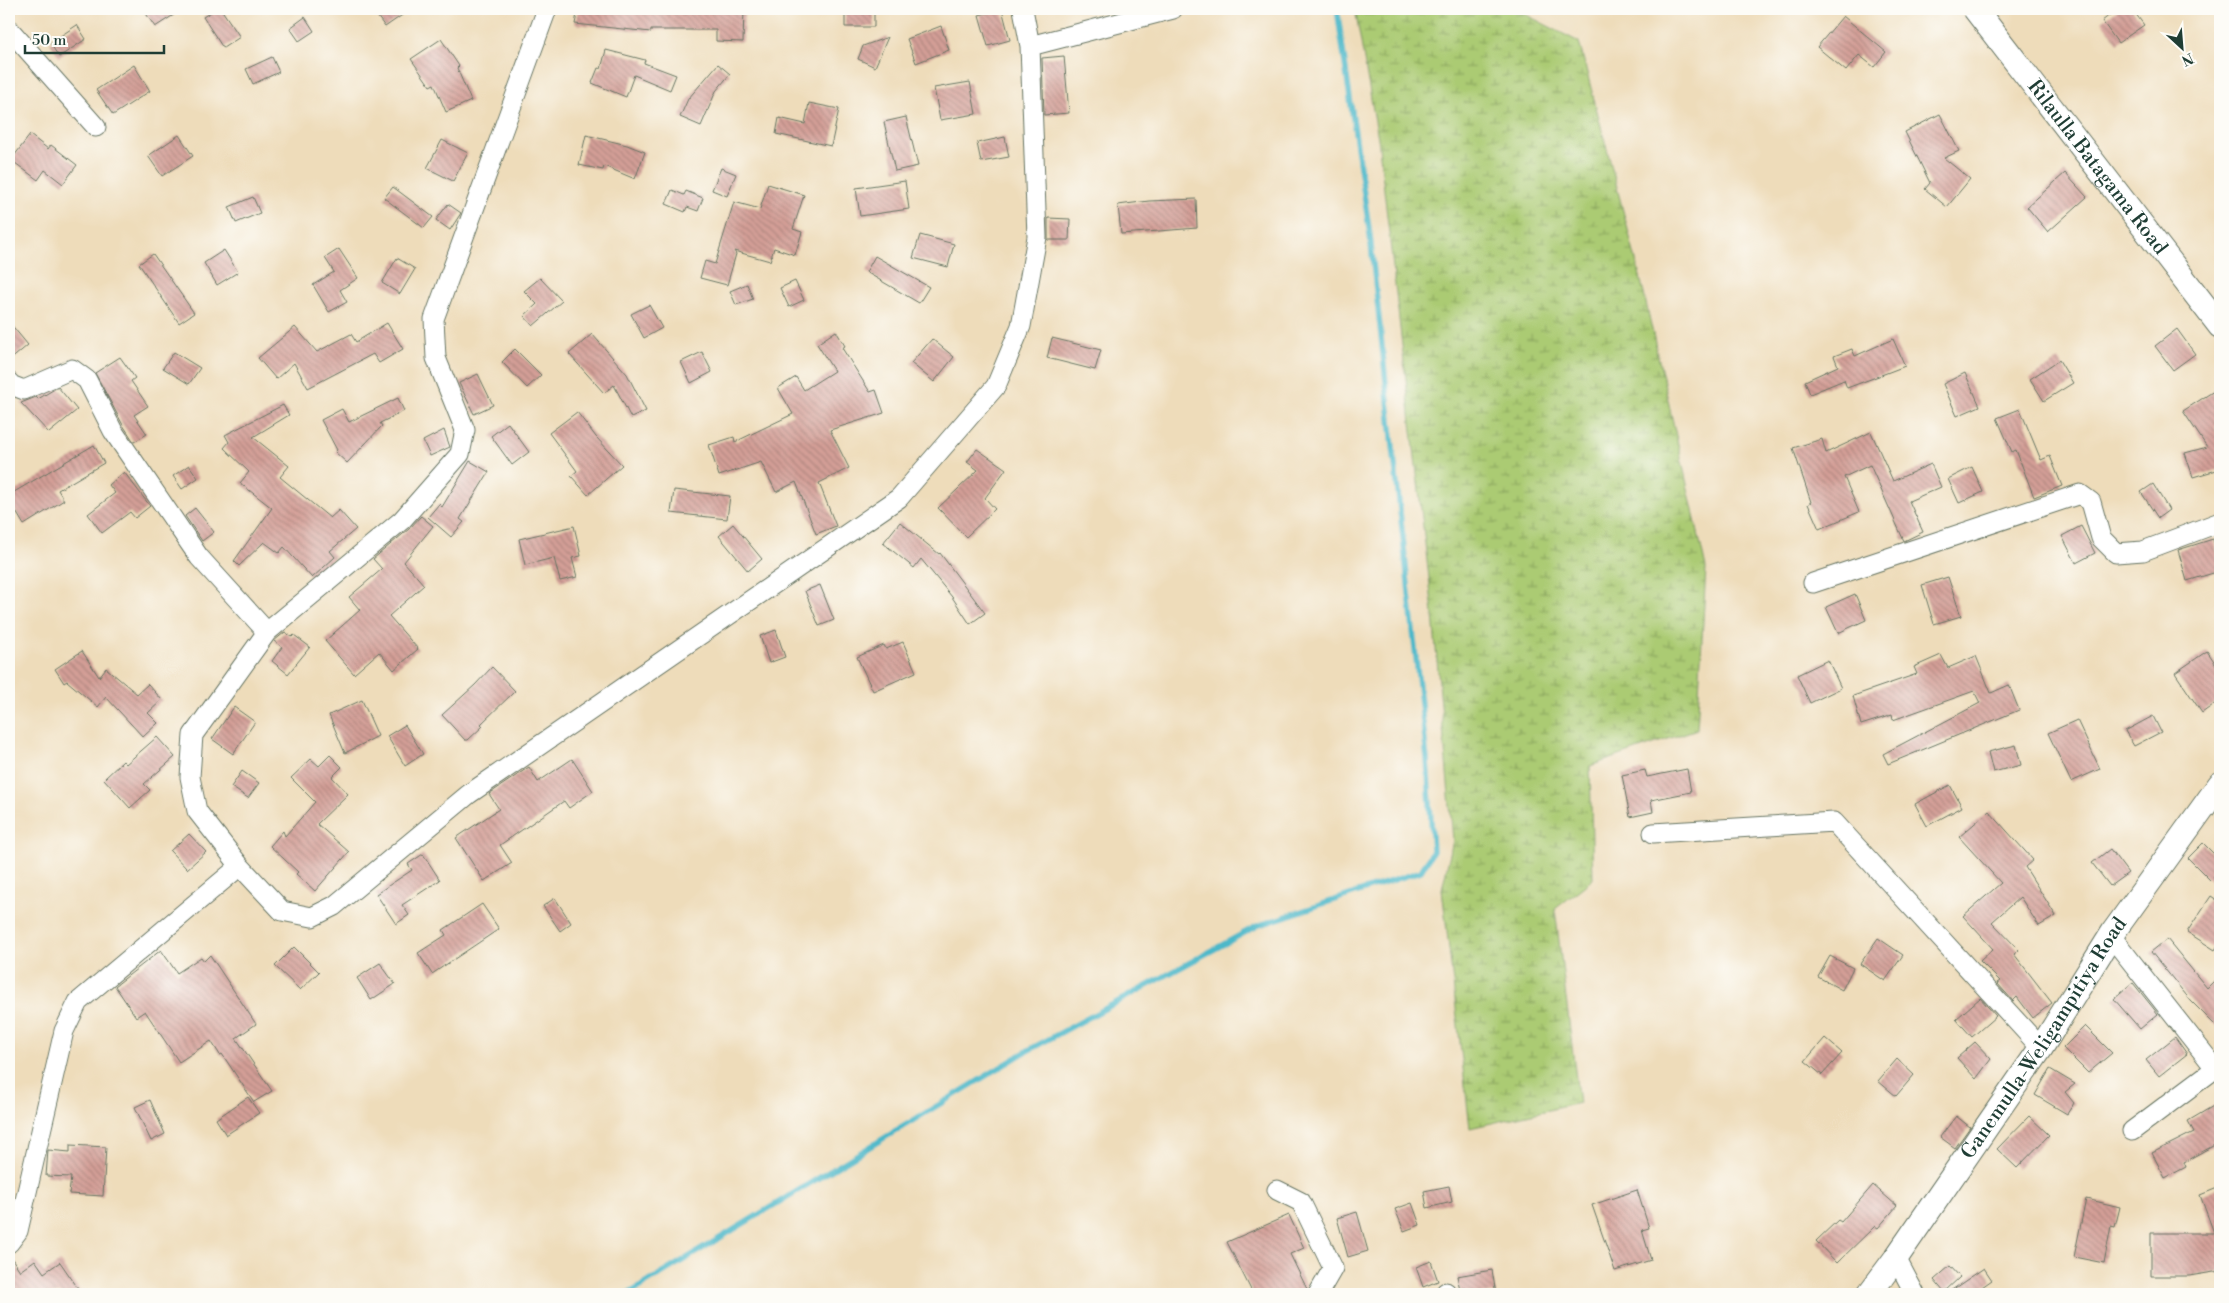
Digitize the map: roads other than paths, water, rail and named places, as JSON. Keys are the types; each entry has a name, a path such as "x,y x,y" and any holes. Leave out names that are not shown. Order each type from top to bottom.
{"street":[{"path":"547,9 434,319 436,358 465,430 460,454 402,520 267,632 193,734 190,777 197,811 240,866 282,912 312,917 334,906 469,794 899,498 996,386 1021,326 1037,237 1030,46 1023,9"},
{"path":"1030,46 1173,9"},
{"name":"Rilaulla Batagama Road","path":"1979,10 2220,326"},
{"path":"9,29 96,127"},
{"path":"9,382 11,385 24,390 72,369 87,380 113,431 199,557 267,632"},
{"path":"1812,583 2080,494 2090,502 2102,538 2116,554 2143,551 2220,522"},
{"name":"Ganemulla-Weligampitiya Road","path":"1868,1294 1896,1258 2041,1048 2111,936 2220,784"},
{"path":"1653,833 1834,822 2041,1048"},
{"path":"9,1243 18,1231 64,1031 78,1002 240,866"},
{"path":"2111,936 2218,1067 2132,1130"},
{"path":"1277,1190 1301,1202 1333,1268 1318,1294"},
{"path":"1896,1258 1915,1294"}],"waterway":[{"path":"628,1294 1027,1051 1257,926 1421,871 1433,851 1427,759 1370,235 1337,9"}]}
